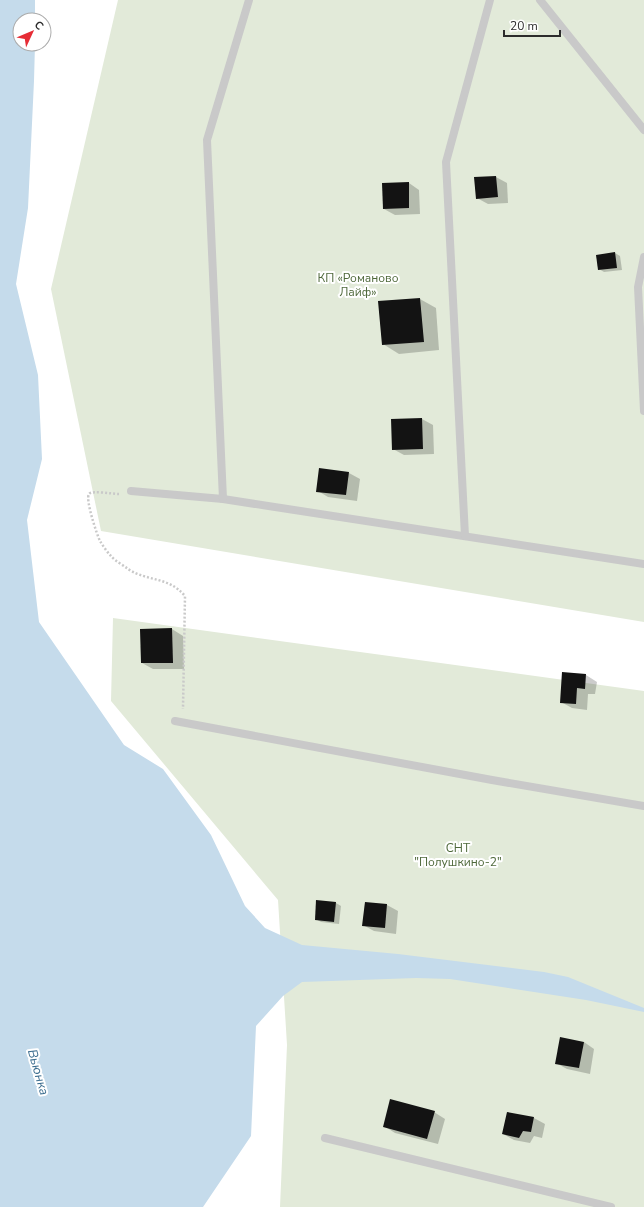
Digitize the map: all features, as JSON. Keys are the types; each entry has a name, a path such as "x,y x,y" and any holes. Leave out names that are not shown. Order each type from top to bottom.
{"lane":[{"path":"223,499 207,140 248,0"},
{"path":"465,536 446,162 490,0"},
{"path":"540,0 644,130"},
{"path":"644,257 638,287 644,411"},
{"path":"130,491 223,499 644,564"},
{"path":"174,721 492,780 644,806"},
{"path":"325,1138 611,1207"}],"path":[{"path":"130,491 109,494 91,493 87,498 100,540 112,558 130,570 145,577 169,583 180,590 185,596 183,711 187,723"}],"green space":[{"name":"КП «Романово Лайф»","path":"118,0 644,0 644,622 101,531 51,289"},
{"name":"СНТ \"Полушкино-2\"","path":"113,618 644,691 644,1207 280,1207 287,1045 278,900 111,701"}],"water":[{"name":"Вьюнка","path":"0,0 35,0 35,12 12,12 12,52 35,52 28,208 16,284 38,375 42,459 27,520 39,622 124,745 163,769 211,835 245,906 265,928 302,945 398,954 544,972 568,977 644,1008 644,1012 586,1000 450,979 416,978 302,982 283,996 256,1026 251,1136 203,1207 0,1207"}],"building":[{"path":"496,176 498,197 476,199 474,177"},
{"path":"409,182 409,208 383,209 382,183"},
{"path":"615,252 617,268 598,270 596,255"},
{"path":"420,298 424,342 382,345 378,301"},
{"path":"422,418 423,449 392,450 391,419"},
{"path":"319,468 349,472 346,495 316,492"},
{"path":"172,628 173,663 141,663 140,629"},
{"path":"562,672 586,674 585,689 577,688 576,704 560,703"},
{"path":"316,900 336,902 334,922 315,920"},
{"path":"365,902 387,904 385,928 362,926"},
{"path":"560,1037 584,1042 579,1068 555,1064"},
{"path":"390,1099 435,1111 427,1139 383,1127"},
{"path":"507,1112 534,1117 531,1132 523,1131 519,1138 502,1134"}]}
